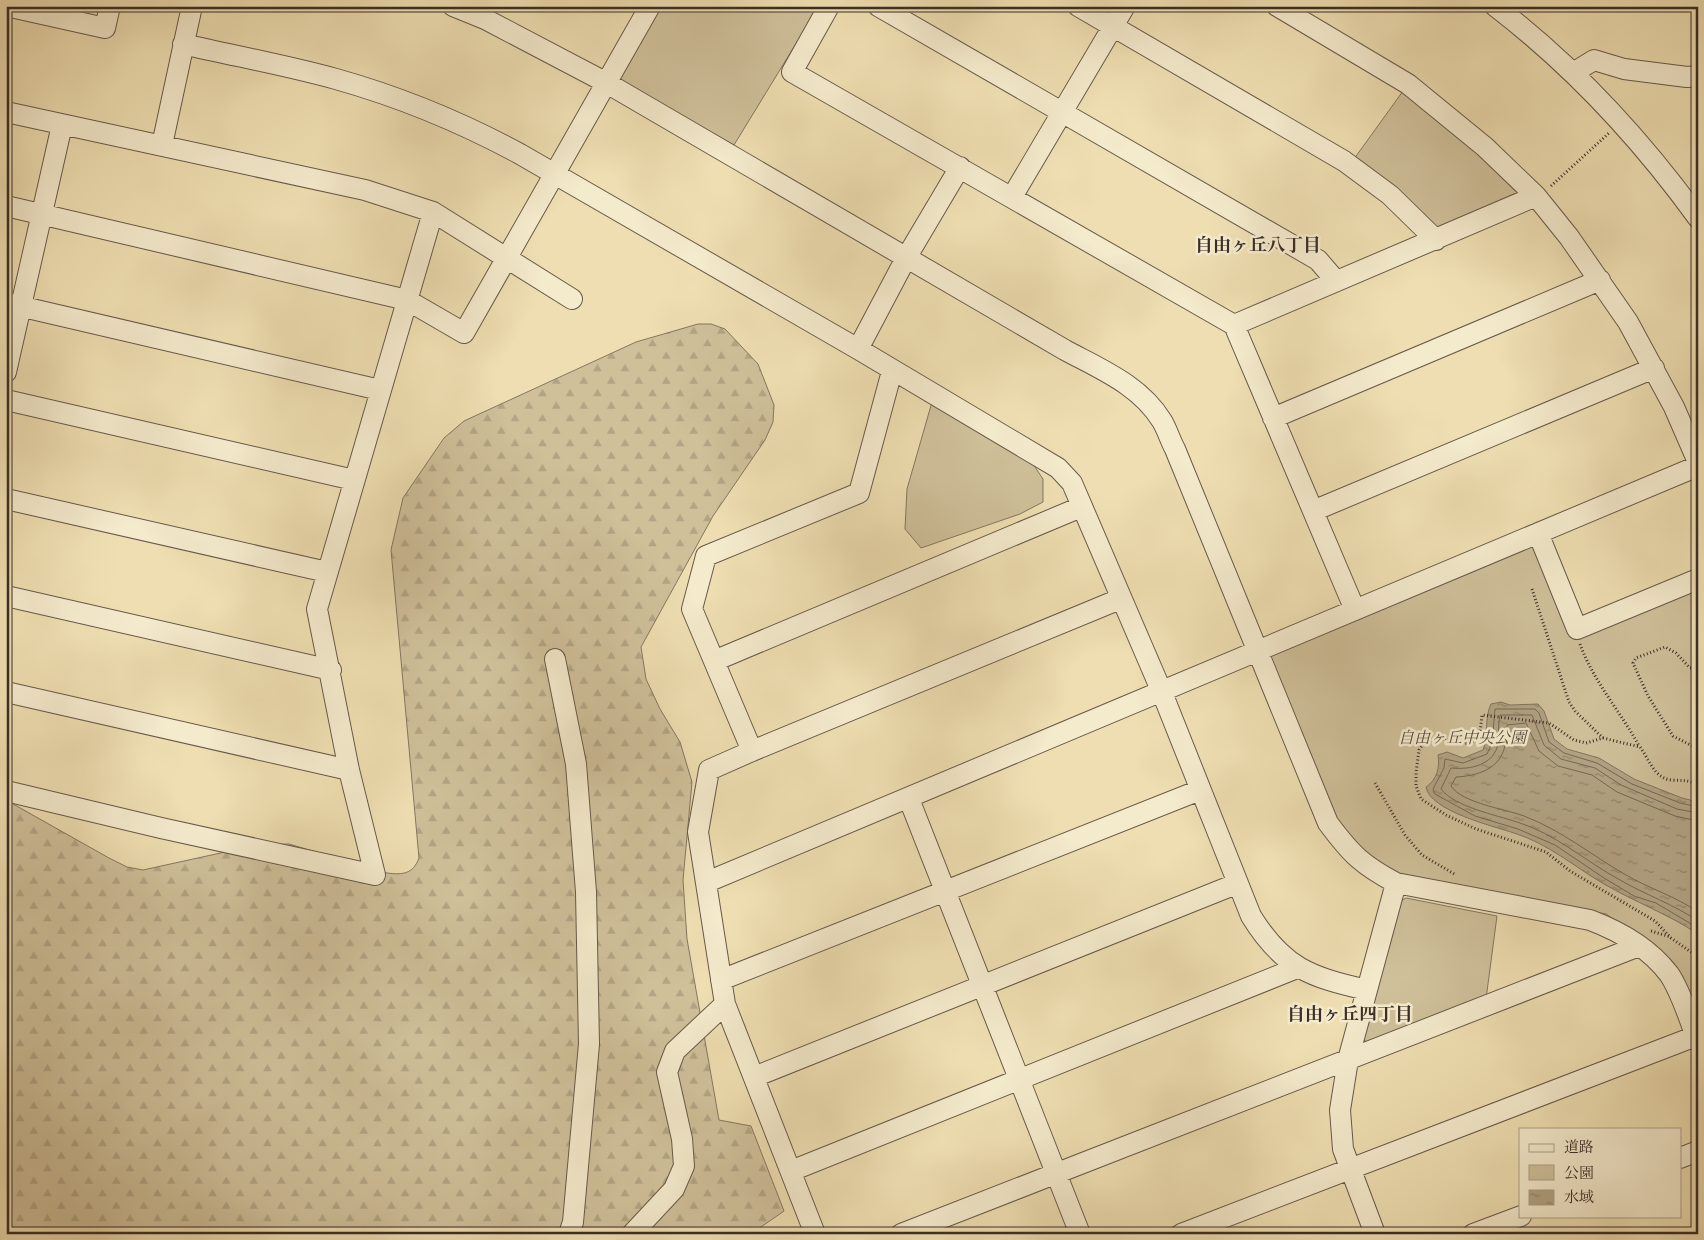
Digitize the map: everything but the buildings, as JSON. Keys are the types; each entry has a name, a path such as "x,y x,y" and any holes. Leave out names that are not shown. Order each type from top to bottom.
{"street":[{"path":"6,6 105,28 110,6"},
{"path":"162,144 192,6"},
{"path":"453,6 485,19 605,82 1065,350 1122,381 1145,399 1162,420 1175,449 1259,650 1328,824 1349,852 1370,870 1396,883 1590,920 1606,926 1639,946 1669,975 1697,1039 1181,1234"},
{"path":"6,206 406,300 464,332 650,6"},
{"path":"829,6 792,72 1234,325 1355,610"},
{"path":"878,6 1318,260 1336,281"},
{"path":"1078,6 1344,161 1390,195 1436,240"},
{"path":"1012,198 1125,6"},
{"path":"1277,6 1408,84 1485,147 1536,196 1600,280 1654,368 1674,407 1698,462"},
{"path":"1494,6 1522,27 1573,73 1621,121 1667,175 1698,218"},
{"path":"183,44 335,78 409,102 469,127 858,349 892,371 1058,468 1072,483 1120,599 1161,690 1236,884 1262,935 1297,968 1326,981 1367,990"},
{"path":"1573,73 1594,60 1624,69 1687,77 1698,76"},
{"path":"6,112 162,144 365,190 433,212 572,299"},
{"path":"6,372 14,304 42,214 62,125"},
{"path":"858,349 906,258 960,167"},
{"path":"1234,325 1536,196"},
{"path":"6,790 161,828 375,874 350,770 317,608 433,212"},
{"path":"1273,418 1600,280"},
{"path":"14,304 380,390"},
{"path":"1313,511 1654,368"},
{"path":"752,751 692,609 706,556 859,493 892,371"},
{"path":"6,400 354,480"},
{"path":"707,882 909,799 1161,690 1698,466"},
{"path":"6,499 327,572"},
{"path":"714,661 1081,507"},
{"path":"1538,533 1577,629 1698,579"},
{"path":"6,596 331,670"},
{"path":"816,1234 725,1004 698,832 709,770 1120,599"},
{"path":"555,659 576,764 586,892 589,1044 573,1222 569,1234"},
{"path":"6,692 350,770"},
{"path":"721,980 1200,790"},
{"path":"909,799 1080,1234"},
{"path":"1375,1234 1343,1149 1340,1110 1348,1060 1396,883"},
{"path":"754,1077 1236,884"},
{"path":"901,1234 1639,946"},
{"path":"791,1171 1297,968"},
{"path":"632,1234 674,1189 684,1166 682,1139 666,1072 675,1051 725,1004"},
{"path":"1682,1157 1698,1151"},
{"path":"1473,1234 1519,1217"}],"path":[{"path":"1536,196 1543,193 1621,121"},
{"path":"1532,589 1545,623 1551,652 1569,702 1575,711 1603,738"},
{"path":"1577,629 1578,639 1587,665 1626,720 1654,770 1662,777 1692,781 1698,785"},
{"path":"1698,668 1690,668 1676,653 1665,646 1636,658 1633,663 1648,696 1673,736 1698,749"},
{"path":"1640,747 1603,738 1586,743 1574,740 1549,723 1482,715 1480,733 1472,742 1461,743 1437,736 1425,741 1419,750 1416,786 1421,799 1446,815 1476,829 1546,852 1570,870 1655,921 1671,938 1698,957"},
{"path":"1375,783 1405,835 1422,856 1460,878"}],"green space":[{"path":"656,6 819,6 734,145 614,78"},
{"path":"1403,91 1521,190 1520,196 1441,229 1435,227 1354,159"},
{"path":"698,324 711,324 725,329 758,364 774,405 773,422 765,440 713,516 641,647 646,679 660,709 680,742 692,782 683,880 687,939 719,1120 751,1126 784,1211 751,1234 6,1234 6,800 109,858 127,867 143,870 257,845 289,844 387,873 398,874 410,870 419,858 391,550 403,498 444,438 464,421 636,342"},
{"path":"932,402 1027,455 1043,479 1043,502 1020,514 921,548 905,529 907,489"},
{"name":"自由ヶ丘中央公園","path":"1533,545 1571,636 1698,583 1698,1020 1638,936 1606,914 1393,875 1364,857 1336,820 1269,655"},
{"path":"1406,898 1497,916 1486,999 1368,1043 1363,1039 1399,902"}],"water":[{"path":"1501,702 1510,705 1538,704 1544,711 1554,739 1567,749 1599,758 1634,779 1682,798 1698,802 1698,934 1675,920 1604,884 1538,843 1450,810 1430,796 1426,787 1433,781 1437,773 1438,755 1447,752 1463,758 1483,750 1489,709 1491,704"}],"district":[{"name":"自由ヶ丘八丁目","path":"1258,245"},
{"name":"自由ヶ丘四丁目","path":"1350,1014"}]}
